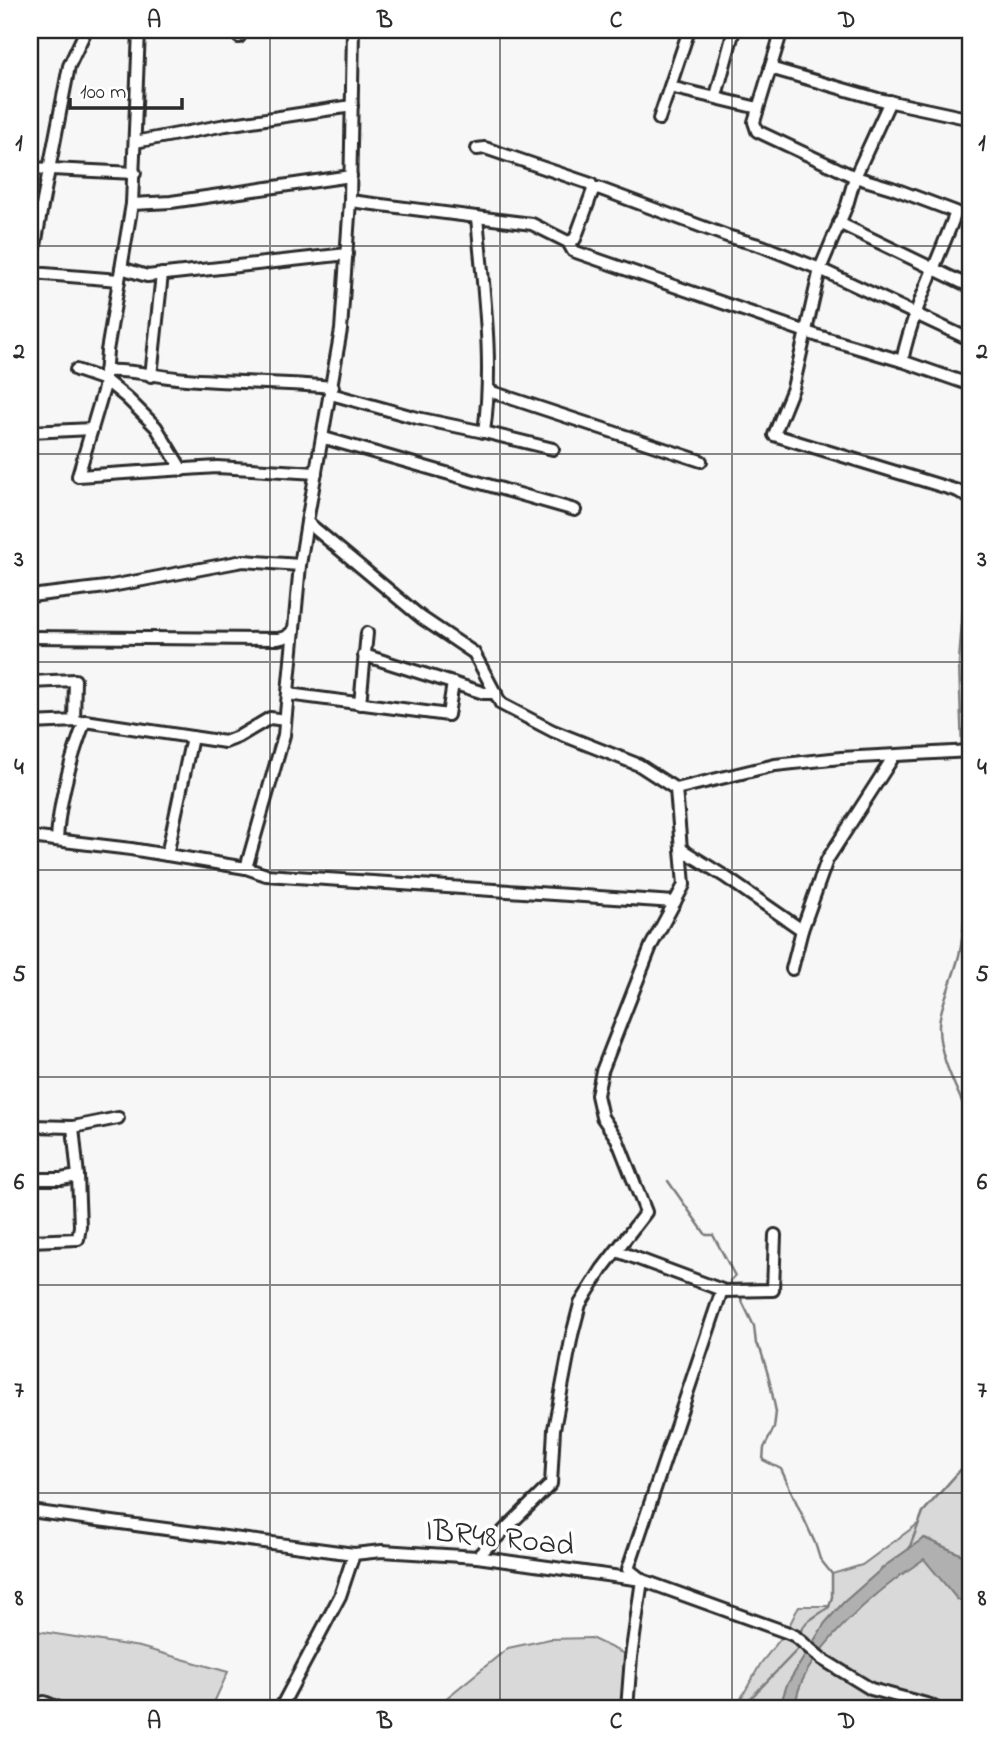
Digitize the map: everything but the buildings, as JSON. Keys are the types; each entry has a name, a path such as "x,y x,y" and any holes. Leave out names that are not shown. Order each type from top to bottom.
{"street":[{"path":"30,296 69,66 86,30"},
{"path":"139,30 132,204 105,375 78,476 217,467 316,473"},
{"path":"246,868 284,735 300,565 341,330 351,176 353,30"},
{"path":"659,119 689,30"},
{"path":"716,96 734,30"},
{"path":"782,30 754,122 757,131 855,177 956,212 935,268 922,293 902,360"},
{"path":"770,68 890,102 971,118"},
{"path":"670,87 758,108"},
{"path":"890,102 855,177 820,269 793,388 774,435 958,491 971,499"},
{"path":"135,142 352,106"},
{"path":"477,149 485,148 591,184 593,190 575,239 568,242"},
{"path":"30,167 135,173"},
{"path":"132,204 172,202 351,176"},
{"path":"593,190 598,188 641,202 820,269 971,340"},
{"path":"350,201 532,224 568,242 573,251 805,332 902,360 971,386"},
{"path":"477,217 486,293 489,391 484,432"},
{"path":"839,223 971,288"},
{"path":"32,273 146,275 347,254"},
{"path":"151,376 162,274"},
{"path":"76,370 105,375 124,370 151,376 332,390 417,418 553,449"},
{"path":"105,375 156,427 182,470"},
{"path":"489,391 701,460"},
{"path":"30,432 92,429"},
{"path":"324,438 575,510"},
{"path":"307,522 422,618 474,653 501,704 553,731 639,765 676,789 775,765 841,758 971,751"},
{"path":"30,596 106,587 243,561 300,565"},
{"path":"971,608 971,708"},
{"path":"30,637 278,639 286,637 294,630"},
{"path":"360,704 367,633"},
{"path":"365,655 484,693 496,693"},
{"path":"30,681 75,680 79,721 57,840"},
{"path":"288,695 448,715 453,683"},
{"path":"30,723 79,721 225,742 270,718 285,720"},
{"path":"167,855 192,737"},
{"path":"792,969 802,930 827,860 894,756"},
{"path":"477,1557 551,1485 554,1429 580,1304 588,1289 646,1212 617,1139 602,1117 597,1095 602,1072 651,946 684,885 676,789"},
{"path":"30,837 246,868 266,876 675,902"},
{"path":"681,849 802,930"},
{"path":"30,1126 73,1127 118,1118"},
{"path":"30,1241 78,1239 78,1176 73,1127"},
{"path":"30,1179 78,1176"},
{"path":"617,1251 732,1291 773,1290 775,1235"},
{"path":"627,1709 642,1580 628,1569 732,1291"},
{"name":"IBR48 Road","path":"30,1511 354,1554 382,1551 477,1557 642,1580 786,1632 871,1689 930,1704 937,1709"},
{"path":"280,1709 340,1595 354,1554"},
{"path":"36,1709 44,1702 61,1709"}],"shaded area":[{"path":"971,1458 971,1559 925,1538 885,1566 843,1603 825,1623 787,1685 779,1709 735,1709 761,1663 786,1632 799,1606 829,1606 832,1597 832,1574 862,1565 919,1523 923,1512"},
{"path":"924,1538 971,1559 971,1605 957,1599 924,1559 865,1604 844,1624 810,1666 799,1688 795,1709 779,1709 787,1685 825,1623 843,1603 885,1566"},
{"path":"925,1558 957,1599 971,1605 971,1709 795,1709 799,1688 810,1666 826,1644 865,1604"},
{"path":"30,1630 140,1647 228,1672 211,1709 61,1709 44,1702 36,1709 30,1709"},
{"path":"591,1638 631,1657 627,1709 438,1709 444,1700 508,1648 550,1639"}],"waterway":[{"path":"962,748 959,662 971,503"},
{"path":"962,754 967,850 964,922 959,955 939,1028 946,1064 971,1123"},
{"path":"668,1181 706,1235 713,1235 735,1276 730,1281 733,1287"},
{"path":"739,1295 754,1326 756,1344 761,1351 769,1378 776,1412 774,1428 764,1448 763,1460 781,1469 820,1559 832,1574 829,1607 807,1622 799,1633"},
{"path":"909,1549 923,1512 971,1458"},
{"path":"744,1709 747,1702 799,1648"}]}
